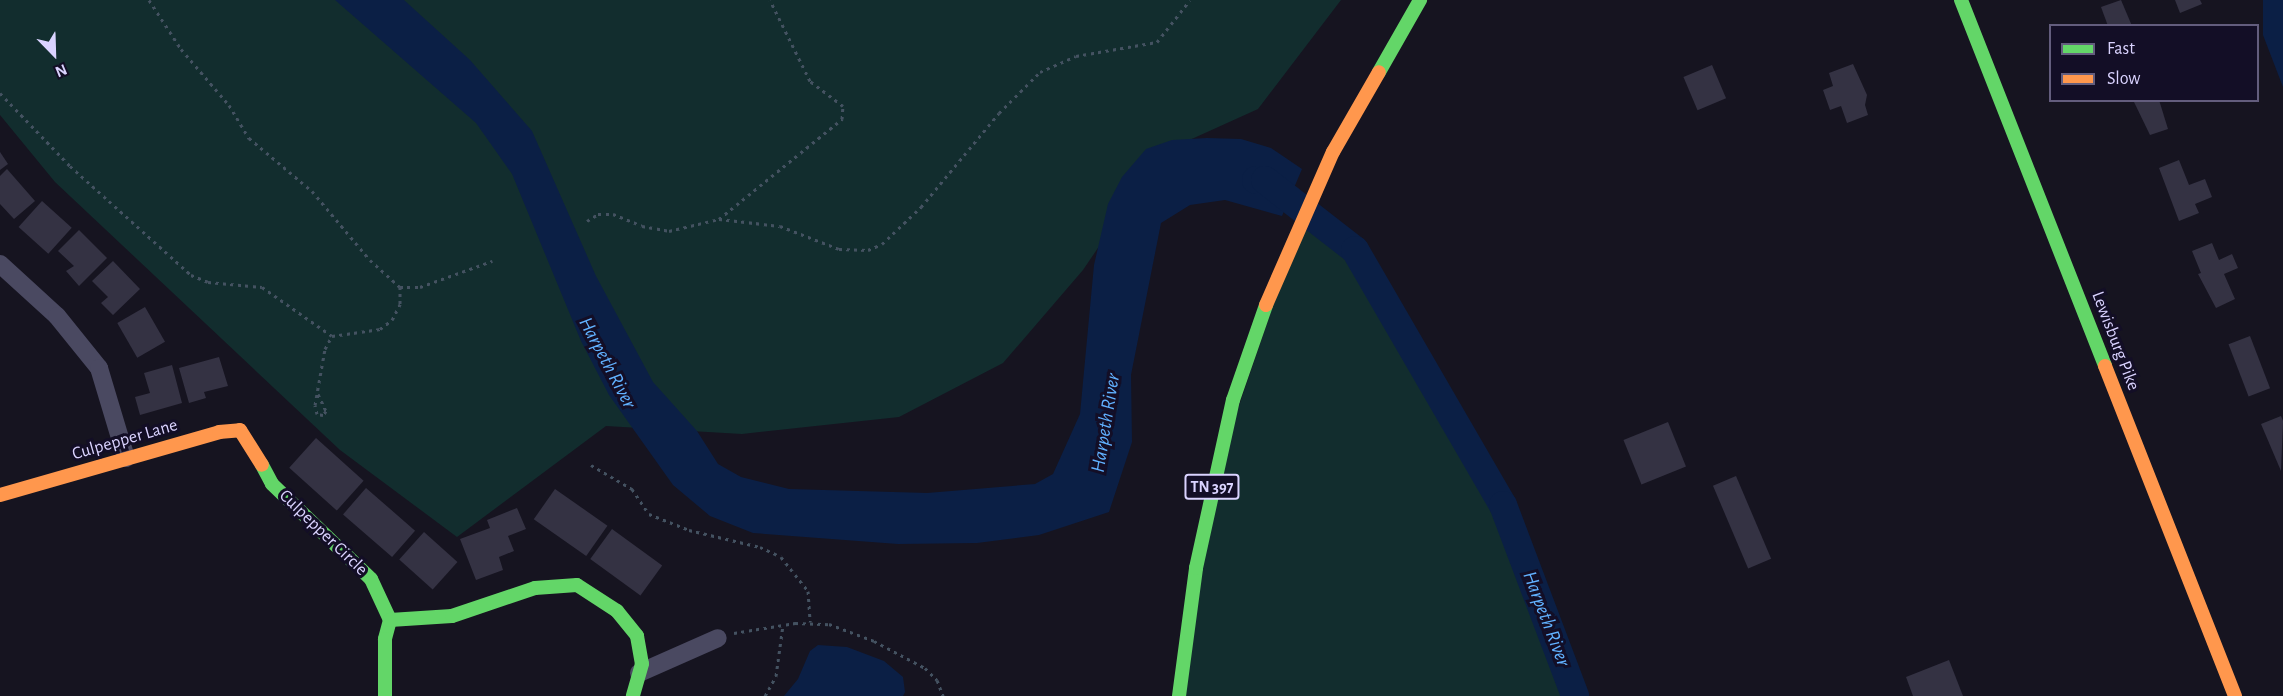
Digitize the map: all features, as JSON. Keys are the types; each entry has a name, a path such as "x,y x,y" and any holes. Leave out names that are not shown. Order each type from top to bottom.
{"main road":[{"name":"TN 397","path":"1179,696 1196,568 1213,482 1233,400 1273,285 1333,152 1420,0"},
{"name":"Lewisburg Pike","path":"1961,0 2235,696"},
{"name":"Culpepper Lane","path":"0,495 219,432 240,430 253,447"},
{"name":"Culpepper Circle","path":"253,447 272,484 363,568 390,620"},
{"path":"385,696 386,639 390,620 452,616 535,588 577,585 617,610 637,636 639,673 633,696"}],"street":[{"path":"0,264 57,316 99,368 126,458"},
{"path":"639,673 718,638"}],"path":[{"path":"149,0 181,49 229,105 249,138 312,191 370,260 400,287 420,287 492,261"},
{"path":"719,219 832,129 844,113 843,106 810,81 770,0"},
{"path":"587,221 598,214 613,214 642,226 669,231 719,219 780,226 839,249 868,250 882,244 921,207 999,112 1040,72 1076,56 1156,42 1190,0"},
{"path":"0,93 70,166 191,275 208,282 262,287 332,336 380,329 392,320 400,304 400,287"},
{"path":"318,394 326,411 323,415 317,414 318,394 325,349 332,336"},
{"path":"591,465 633,489 649,514 688,530 760,547 782,557 808,591 810,622"},
{"path":"718,638 810,622 848,630 908,658 937,680 943,696"},
{"path":"765,696 776,676 783,625"}],"green space":[{"path":"0,0 1341,0 1258,109 1163,152 1083,270 1003,363 899,417 742,434 606,426 457,537 340,450 55,182 0,115"},
{"path":"1304,215 1355,250 1503,505 1575,696 1179,696 1213,482"}],"water":[{"path":"335,0 404,0 470,60 532,131 596,276 653,382 697,431 718,464 741,477 789,489 927,493 1035,484 1053,474 1080,414 1094,265 1108,204 1122,177 1146,149 1172,140 1207,138 1241,139 1271,148 1302,169 1282,216 1225,200 1190,205 1161,223 1131,375 1132,442 1109,512 1039,535 977,543 898,544 753,533 710,516 673,485 609,395 581,341 512,174 476,123"},
{"path":"2263,0 2283,0 2283,87 2263,35"},
{"path":"818,645 847,647 884,661 903,677 905,692 903,696 784,696 798,679 810,651"}],"building":[{"path":"2121,0 2131,24 2107,24 2101,7"},
{"path":"2175,0 2200,0 2202,4 2180,13"},
{"path":"1853,64 1867,95 1865,105 1868,115 1847,123 1841,106 1830,110 1823,90 1833,86 1829,73"},
{"path":"1712,65 1726,98 1698,110 1683,77"},
{"path":"2134,102 2160,102 2168,129 2150,135"},
{"path":"0,152 8,164 0,170"},
{"path":"2179,160 2189,185 2205,179 2212,197 2195,204 2199,213 2179,221 2159,168"},
{"path":"7,169 35,201 14,219 0,204 0,176"},
{"path":"42,201 72,228 48,254 19,227"},
{"path":"79,230 107,258 79,286 66,271 74,266 58,251"},
{"path":"2212,243 2219,260 2232,254 2238,268 2224,274 2235,299 2216,308 2198,274 2201,273 2192,251"},
{"path":"113,261 140,289 113,315 101,303 108,297 92,281"},
{"path":"145,307 165,342 137,358 117,323"},
{"path":"2250,336 2270,388 2249,397 2229,344"},
{"path":"219,357 228,386 204,392 206,398 189,403 179,368"},
{"path":"172,365 182,403 140,415 135,397 150,393 144,373"},
{"path":"2281,416 2283,421 2281,471 2261,424"},
{"path":"1668,422 1686,467 1641,484 1623,440"},
{"path":"316,438 364,481 337,511 289,468"},
{"path":"1736,476 1771,559 1748,569 1713,486"},
{"path":"366,488 415,531 392,557 343,514"},
{"path":"555,489 607,526 586,556 534,519"},
{"path":"517,508 526,529 508,536 514,551 499,557 503,570 476,580 460,539 490,528 487,520"},
{"path":"612,529 662,565 640,595 590,559"},
{"path":"424,532 457,562 433,590 399,559"},
{"path":"1949,660 1963,696 1913,696 1906,677"}],"waterway":[{"name":"Harpeth River","path":"1256,180 1265,180 1355,250 1503,505 1575,696"}],"traffic: fast":[{"path":"1379,72 1420,0"},
{"path":"1961,0 2105,366"},
{"path":"1179,696 1196,568 1233,400 1266,305"},
{"path":"262,465 272,484 371,579 390,620 385,639 385,696"},
{"path":"390,620 452,616 535,588 577,585 617,611 637,636 642,664 633,696"}],"traffic: slow":[{"path":"1266,305 1333,152 1379,72"},
{"path":"2105,366 2235,696"},
{"path":"0,495 219,432 240,430 262,465"}]}
